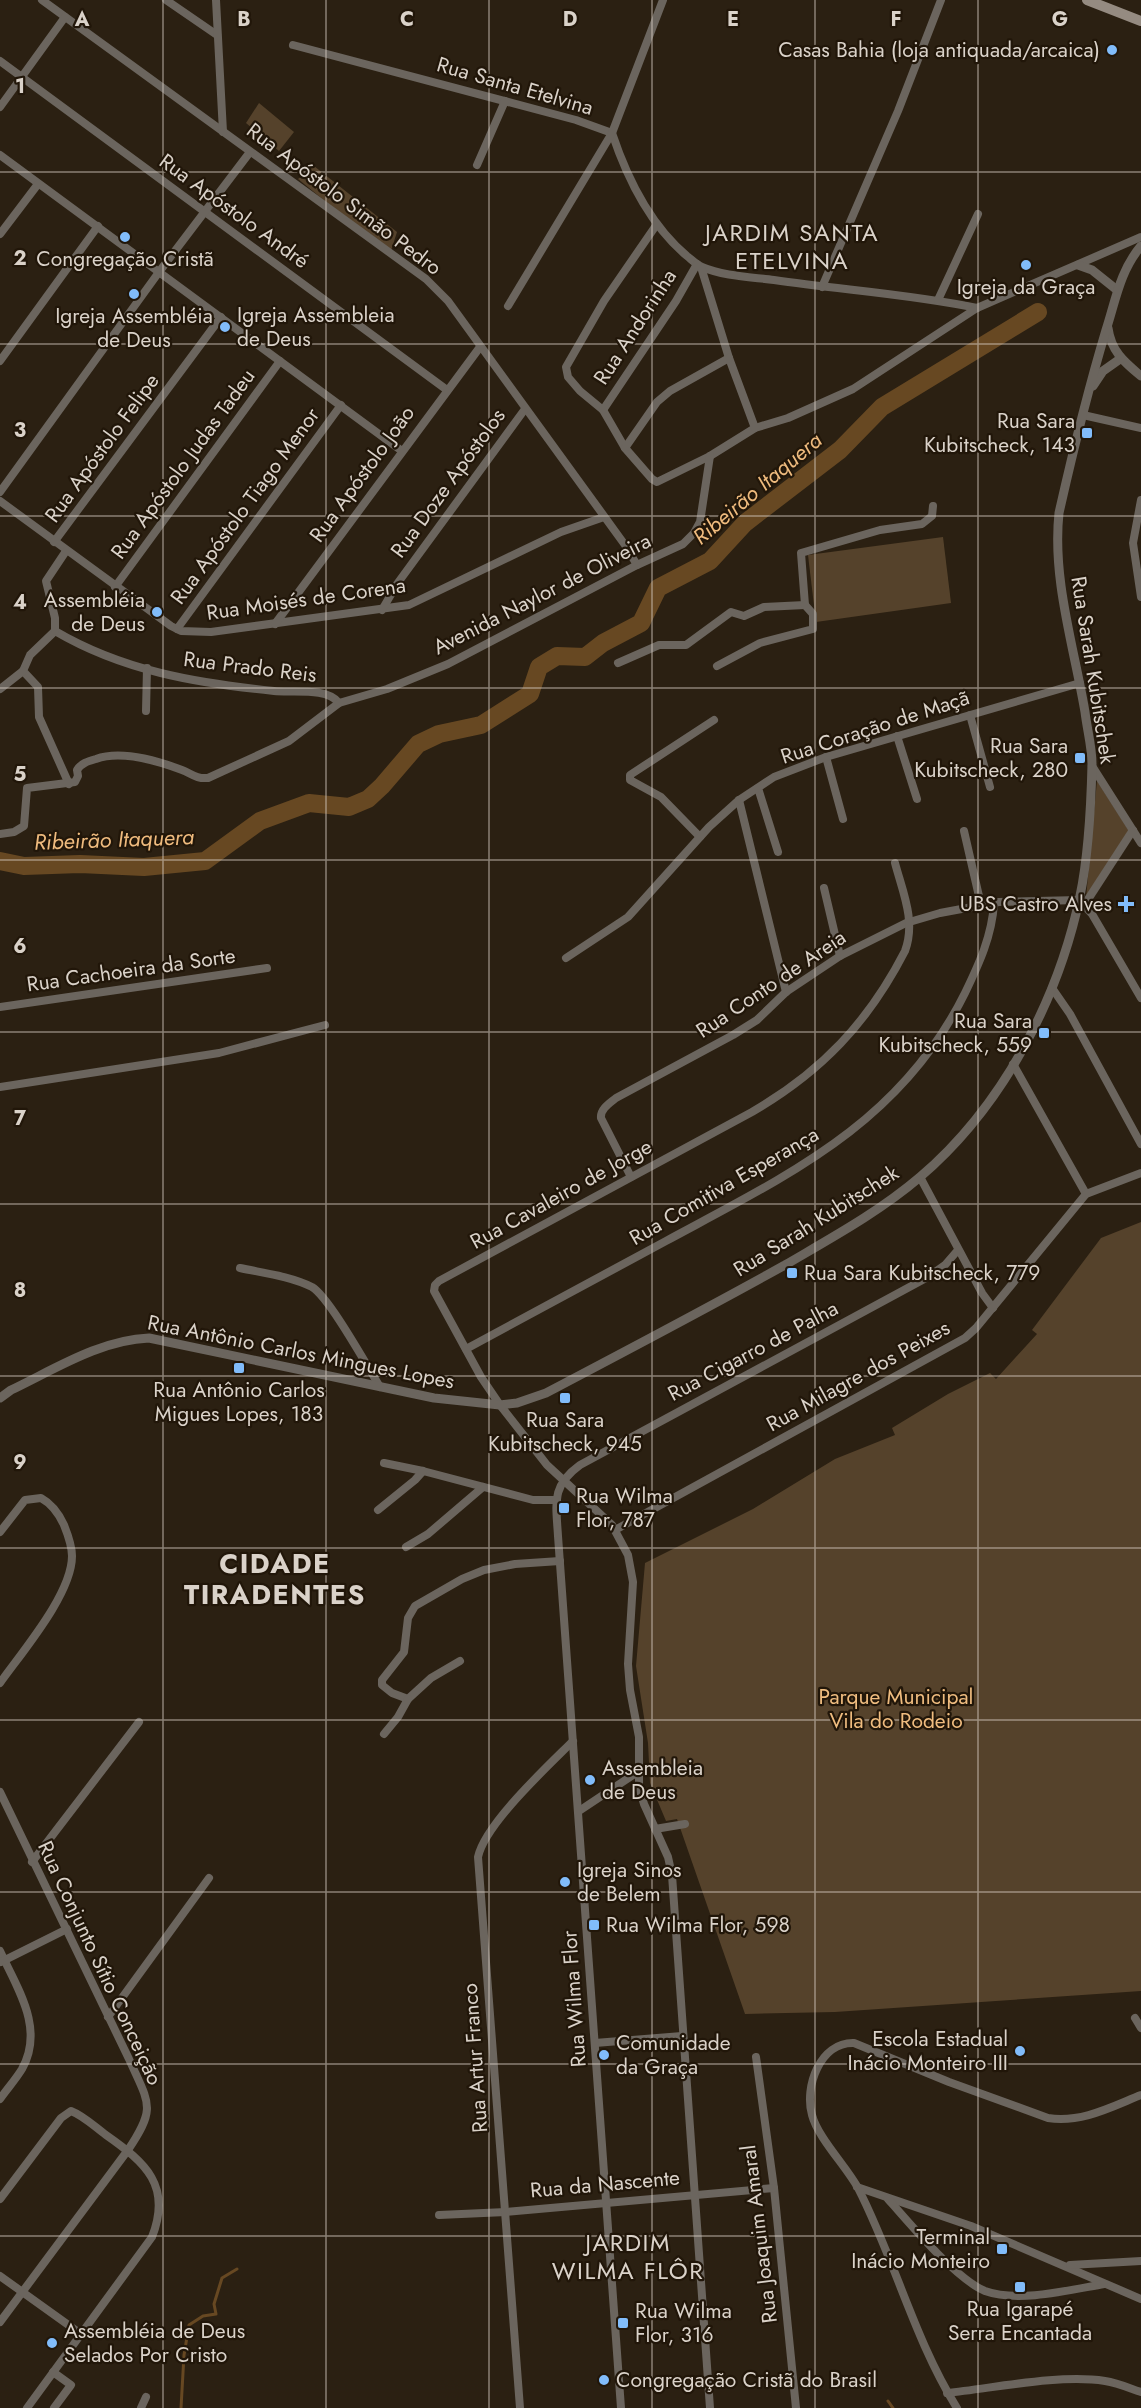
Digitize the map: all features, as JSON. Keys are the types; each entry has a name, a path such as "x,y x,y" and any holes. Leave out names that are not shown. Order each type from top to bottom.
{"main road":[{"path":"1087,0 1141,21"}],"street":[{"name":"Rua Apóstolo Simão Pedro","path":"42,0 426,279 448,301 637,565"},
{"path":"166,0 217,34"},
{"path":"216,0 223,132"},
{"path":"508,306 612,133 663,0"},
{"path":"822,287 898,111 941,0"},
{"path":"0,106 65,17"},
{"name":"Rua Santa Etelvina","path":"293,45 576,120 612,133 623,166 657,224 677,247 699,266 732,274 938,300 977,308"},
{"name":"Rua Apóstolo André","path":"0,61 447,390"},
{"path":"477,165 506,101"},
{"path":"0,492 159,272 250,152"},
{"path":"0,155 402,451"},
{"path":"0,234 38,183"},
{"path":"938,300 978,214"},
{"path":"657,224 604,301 566,367 568,377 580,391 603,410 625,448 651,479 657,482 710,456 755,428 788,418 853,389 977,308 1141,237"},
{"path":"0,361 98,226"},
{"name":"Rua Sarah Kubitschek","path":"500,1405 532,1399 546,1393 743,1288 870,1214 920,1177 980,1113 1013,1064 1037,1021 1052,988 1082,902 1092,765 1080,683 1059,570 1058,530 1064,491 1086,399 1117,290 1125,269 1141,246"},
{"path":"1078,265 1092,270 1117,290"},
{"path":"699,266 755,428"},
{"name":"Rua Andorinha","path":"603,410 699,266"},
{"name":"Rua Apóstolo Felipe","path":"54,542 221,316"},
{"path":"1107,326 1109,338 1120,358 1141,376"},
{"name":"Rua Apóstolo João","path":"275,624 480,347"},
{"path":"625,448 657,402 670,391 729,358"},
{"name":"Rua Sarah Kubitschek","path":"1086,399 1103,370 1120,358"},
{"name":"Rua Apóstolo Judas Tadeu","path":"115,587 280,361"},
{"name":"Rua Apóstolo Tiago Menor","path":"177,629 341,405"},
{"name":"Rua Doze Apóstolos","path":"382,610 397,584 525,409"},
{"path":"1083,415 1141,428"},
{"name":"Avenida Naylor de Oliveira","path":"69,784 77,780 77,770 83,763 117,755 131,756 182,770 196,778 208,778 290,741 339,703 387,689 448,664 637,565 683,544 694,533 700,522 710,456"},
{"path":"1141,500 1133,543 1141,597"},
{"name":"Rua Moisés de Corena","path":"0,501 115,587 177,629 194,632 275,624 409,605 552,536 604,517"},
{"path":"717,666 759,643 813,628 813,614 805,605 801,553 880,530 922,524 932,516 933,506"},
{"path":"0,688 23,670 30,655 55,631 55,618 46,581 66,551"},
{"path":"618,663 659,645 686,645 731,612 744,616 764,607 805,605"},
{"name":"Rua Prado Reis","path":"55,631 82,647 206,684 290,693 327,694 339,703"},
{"path":"146,711 147,668"},
{"path":"0,834 14,832 24,826 27,788 69,784 39,717 38,687 23,670"},
{"name":"Rua Coração de Maçã","path":"566,958 628,917 700,837 739,800 791,769 1080,683"},
{"path":"970,715 990,787"},
{"path":"700,837 661,797 630,780 630,775 714,720"},
{"path":"897,736 917,799"},
{"path":"826,757 843,819"},
{"path":"1092,765 1141,843"},
{"path":"758,788 778,852"},
{"path":"739,800 786,992"},
{"path":"1134,830 1082,902 1141,998"},
{"path":"964,831 981,905"},
{"path":"895,863 910,922"},
{"path":"824,888 840,956"},
{"name":"Rua Conto de Areia","path":"631,1177 601,1118 605,1107 616,1098 757,1020 786,992 840,956 910,922 940,913 994,903 1082,902"},
{"name":"Rua Comitiva Esperança","path":"466,1349 799,1168 870,1117 916,1070 957,1010 988,942 994,903"},
{"name":"Rua Cavaleiro de Jorge","path":"615,1530 562,1481 538,1455 500,1405 437,1297 435,1285 771,1100 817,1067 864,1018 888,983 905,951 909,939 910,922"},
{"name":"Rua Cachoeira da Sorte","path":"0,1008 267,968"},
{"path":"1052,988 1070,1014 1141,1144"},
{"path":"0,1087 219,1053 325,1025"},
{"path":"1013,1064 1086,1194"},
{"name":"Rua Milagre dos Peixes","path":"615,1530 970,1334 1086,1194 1141,1173"},
{"path":"920,1177 958,1250 993,1308"},
{"name":"Rua Cigarro de Palha","path":"562,1481 580,1465 928,1277 945,1265 958,1250"},
{"path":"240,1268 299,1282 314,1288 326,1301 380,1387"},
{"name":"Rua Antônio Carlos Mingues Lopes","path":"0,1398 11,1389 110,1345 129,1339 149,1338 434,1398 500,1405"},
{"path":"384,1464 423,1471 533,1500 557,1500"},
{"path":"378,1510 423,1471"},
{"name":"Rua Wilma Flor","path":"562,1481 557,1500 560,1560 621,2408"},
{"path":"406,1546 428,1534 483,1487"},
{"path":"0,1532 25,1500 41,1498 48,1502 63,1523 69,1537 72,1555 65,1585 45,1621 0,1683"},
{"path":"615,1530 628,1555 633,1582 628,1664 630,1690 639,1737 641,1797 668,1857 672,1875 710,2408"},
{"path":"408,1699 383,1688 381,1682 404,1652 408,1618 415,1606 462,1579 484,1570 515,1564 560,1560"},
{"path":"384,1734 399,1717 408,1699 431,1677 460,1660"},
{"path":"32,1862 139,1722"},
{"name":"Rua Artur Franco","path":"520,2408 478,1857 482,1844 512,1805 573,1741"},
{"path":"579,1811 639,1771"},
{"name":"Rua Conjunto Sítio Conceição","path":"0,1792 32,1862 67,1929 144,2095 148,2109 146,2120 128,2150 0,2322"},
{"path":"655,1829 685,1824"},
{"path":"108,2017 209,1878"},
{"path":"2,1962 67,1929"},
{"path":"0,1951 2,1962 30,2020 32,2038 29,2054 22,2069 0,2099"},
{"path":"1135,2018 1141,2028"},
{"path":"595,2043 682,2037"},
{"path":"957,2408 947,2393 899,2288 857,2187 816,2125 811,2102 812,2082 819,2064 833,2049 845,2043 868,2048 948,2082 1065,2120 1084,2118 1141,2095"},
{"name":"Rua Joaquim Amaral","path":"756,2057 774,2188 796,2408"},
{"path":"0,2199 61,2118 69,2112 74,2112 128,2150 156,2184 160,2199 159,2218 152,2237 27,2408"},
{"path":"857,2187 970,2226 1066,2265 1141,2299"},
{"name":"Rua da Nascente","path":"439,2215 506,2212 774,2188"},
{"path":"887,2198 918,2234 969,2281 984,2290 1017,2296 1106,2284"},
{"path":"1066,2265 1141,2261"},
{"path":"0,2276 81,2334"},
{"path":"53,2372 71,2385 54,2408"},
{"path":"947,2393 1052,2381 1095,2380 1118,2384 1141,2392"},
{"path":"141,2408 146,2397"}],"green space":[{"path":"259,103 294,132 279,151 246,123"},
{"path":"314,166 397,232 390,254 298,179"},
{"path":"943,537 951,603 816,622 808,555"},
{"path":"1097,781 1129,831 1086,898"},
{"name":"Parque Municipal Vila do Rodeio","path":"1141,1222 1141,1991 835,2012 745,2014 677,1819 666,1821 650,1783 648,1743 636,1666 645,1563 753,1509 835,1459 895,1435 892,1428 948,1394 990,1373 996,1379 1037,1334 1032,1330 1101,1238"}],"waterway":[{"name":"Ribeirão Itaquera","path":"0,861 24,866 80,864 144,867 205,861 260,821 309,803 349,807 368,799 418,744 439,734 481,725 530,694 539,667 557,656 585,657 603,643 641,623 658,588 710,561 745,523 840,450 882,407 1038,312"},
{"path":"181,2408 184,2355 189,2325 203,2316 216,2314 214,2304 222,2278 237,2269"},
{"path":"888,2401 893,2408"}],"place":[{"name":"Casas Bahia (loja antiquada/arcaica)","path":"1112,50"},
{"name":"Congregação Cristã","path":"125,237"},
{"name":"Igreja da Graça","path":"1026,265"},
{"name":"Igreja Assembléia de Deus","path":"134,294"},
{"name":"Igreja Assembleia de Deus","path":"225,327"},
{"name":"Rua Sara Kubitscheck, 143","path":"1087,433"},
{"name":"Assembléia de Deus","path":"157,612"},
{"name":"Rua Sara Kubitscheck, 280","path":"1080,758"},
{"name":"UBS Castro Alves","path":"1126,904"},
{"name":"Rua Sara Kubitscheck, 559","path":"1044,1033"},
{"name":"Rua Sara Kubitscheck, 779","path":"792,1273"},
{"name":"Rua Antônio Carlos Migues Lopes, 183","path":"239,1368"},
{"name":"Rua Sara Kubitscheck, 945","path":"565,1398"},
{"name":"Rua Wilma Flor, 787","path":"564,1508"},
{"name":"Assembleia de Deus","path":"590,1780"},
{"name":"Igreja Sinos de Belem","path":"565,1882"},
{"name":"Rua Wilma Flor, 598","path":"594,1925"},
{"name":"Escola Estadual Inácio Monteiro III","path":"1020,2051"},
{"name":"Comunidade da Graça","path":"604,2055"},
{"name":"Terminal Inácio Monteiro","path":"1002,2249"},
{"name":"Rua Igarapé Serra Encantada","path":"1020,2287"},
{"name":"Rua Wilma Flor, 316","path":"623,2323"},
{"name":"Assembléia de Deus Selados Por Cristo","path":"52,2343"},
{"name":"Congregação Cristã do Brasil","path":"604,2380"}],"district":[{"name":"JARDIM SANTA ETELVINA","path":"792,246"},
{"name":"CIDADE TIRADENTES","path":"275,1578"},
{"name":"JARDIM WILMA FLÔR","path":"628,2256"}]}
